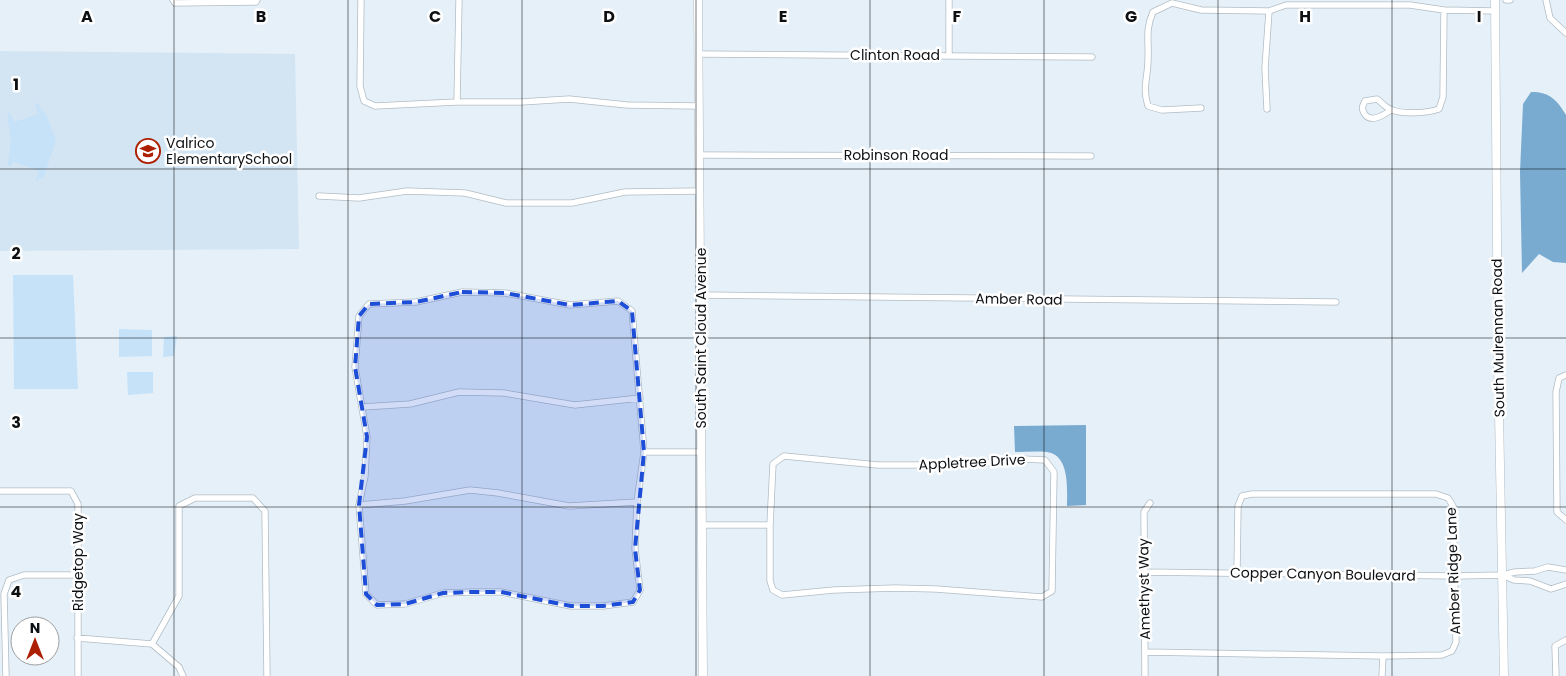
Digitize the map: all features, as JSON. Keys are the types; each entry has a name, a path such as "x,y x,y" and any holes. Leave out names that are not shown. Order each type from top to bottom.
{"street":[{"path":"173,0 176,3 256,2 257,0"},
{"path":"361,0 360,86 364,101 375,106 569,100 627,105 698,106"},
{"path":"458,102 459,0"},
{"name":"South Saint Cloud Avenue","path":"698,0 703,676"},
{"path":"949,0 949,56"},
{"name":"South Mulrennan Road","path":"1495,0 1498,360 1504,676"},
{"path":"1546,0 1550,18 1566,34"},
{"path":"1201,108 1162,110 1148,106 1144,93 1148,59 1147,25 1153,12 1172,3 1201,10 1269,11 1286,5 1410,5 1444,10 1495,11"},
{"path":"1391,110 1381,116 1372,118 1367,117 1363,112 1362,106 1365,101 1377,99 1391,110 1413,113 1432,112 1439,109 1442,97 1444,10"},
{"path":"1267,109 1265,68 1269,11"},
{"name":"Clinton Road","path":"698,54 1092,57"},
{"name":"Robinson Road","path":"700,155 1092,156"},
{"path":"319,196 359,198 407,191 465,193 506,203 572,203 624,192 700,191"},
{"path":"462,292 505,293 570,305 618,301 632,311 640,398 644,452 637,502 635,549 640,590 633,602 603,606 571,606 501,592 472,592 443,593 405,604 377,605 366,594 359,505 365,476 367,437 355,367 359,316 369,304 416,302 462,292"},
{"name":"Amber Road","path":"701,295 1336,302"},
{"path":"1566,376 1560,378 1556,392 1557,512 1566,520"},
{"path":"363,407 410,404 459,392 504,392 575,405 640,398"},
{"path":"644,452 702,452"},
{"name":"Appletree Drive","path":"784,456 878,465 967,465 1022,459 1045,460 1054,472 1052,591 1042,597 936,589 894,588 834,590 782,595 773,590 770,580 770,525 773,464 784,456"},
{"path":"359,505 405,501 470,490 498,492 569,506 637,502"},
{"name":"Ridgetop Way","path":"0,491 71,491 78,504 78,676"},
{"name":"Amber Ridge Lane","path":"1145,652 1382,656 1442,655 1452,651 1456,642 1453,506 1448,498 1436,494 1252,494 1242,496 1238,506 1238,572"},
{"path":"152,644 179,596 179,506 195,498 253,498 265,511 267,676"},
{"name":"Amethyst Way","path":"1145,676 1144,512 1150,504"},
{"path":"702,525 770,525"},
{"name":"Copper Canyon Boulevard","path":"1144,572 1456,576 1502,575 1535,571 1548,567 1566,570"},
{"path":"6,676 4,594 9,580 24,575 77,574"},
{"name":"Copper Canyon Boulevard","path":"1502,575 1514,580 1530,581 1551,589 1566,584"},
{"path":"77,638 152,644 179,667 183,676"},
{"path":"1556,676 1555,646 1566,640"},
{"path":"1382,656 1382,676"}],"highlighted area":[{"path":"462,292 505,293 570,305 618,301 632,311 644,452 635,549 640,590 633,602 603,606 571,606 501,592 472,592 443,593 405,604 377,605 366,594 359,505 367,437 355,367 359,316 369,304 416,302"}],"shaded area":[{"name":"Valrico ElementarySchool","path":"0,51 295,54 299,249 0,251"},
{"path":"38,103 42,112 45,111 56,141 43,178 39,177 38,181 36,181 39,171 13,161 11,166 7,165 10,130 7,114 10,113 14,122 38,114 35,104"},
{"path":"13,275 73,275 78,389 14,389"},
{"path":"119,329 152,330 152,356 119,357"},
{"path":"177,336 174,356 163,357 164,337"},
{"path":"127,372 153,372 153,393 128,395"}],"water":[{"path":"1531,92 1548,95 1566,115 1566,263 1553,262 1539,254 1522,273 1520,172 1523,104"},
{"path":"1086,425 1086,505 1067,506 1066,474 1060,459 1054,454 1047,452 1015,452 1014,426"}],"place":[{"name":"Valrico ElementarySchool","path":"148,151"}]}
